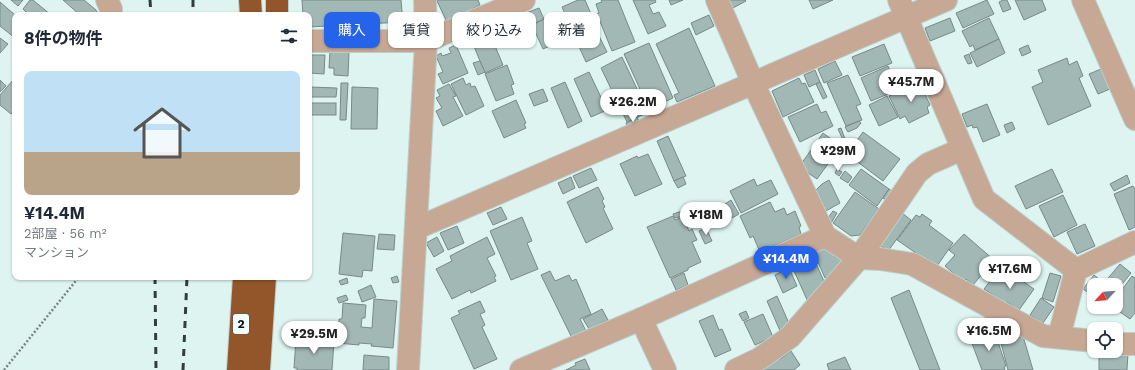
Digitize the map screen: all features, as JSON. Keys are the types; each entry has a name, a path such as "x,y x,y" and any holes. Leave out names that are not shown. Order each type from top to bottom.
{"highway":[{"path":"250,0 251,12"},
{"path":"277,0 277,12"},
{"name":"2","path":"238,370 244,280"},
{"name":"2","path":"259,370 264,280"}],"street":[{"path":"107,0 111,12"},
{"path":"425,0 425,12"},
{"path":"444,33 524,0"},
{"path":"717,0 753,83 825,236 859,258 880,259 912,264 1042,336 1087,340"},
{"path":"417,228 753,83 902,9 946,0"},
{"path":"1083,0 1135,119"},
{"path":"902,9 984,199 1076,270"},
{"path":"312,41 388,41"},
{"path":"408,370 417,228 426,48"},
{"path":"736,370 758,359 790,338 859,258 917,173 928,164 962,149"},
{"path":"521,370 641,319 825,236"},
{"path":"1076,270 1135,242"},
{"path":"1060,337 1076,270"},
{"path":"641,319 665,370"},
{"path":"1123,344 1135,344"}],"path":[{"path":"4,370 77,280"}],"building":[{"path":"11,0 23,0 18,6"},
{"path":"30,0 33,0 47,12 26,12 23,9"},
{"path":"63,0 84,0 97,12 77,12"},
{"path":"302,0 401,0 402,12 388,12 388,23 380,23 380,12 324,12 324,26 312,27 312,12 303,12"},
{"path":"478,0 480,5 472,9 473,11 471,12 452,12 452,20 447,22 444,12 442,12 437,1"},
{"path":"578,0 585,0 590,12 564,12 562,7"},
{"path":"601,0 618,0 635,42 612,51 600,21 600,12 596,4 602,2"},
{"path":"633,0 655,0 656,2 649,5 653,14 659,12 666,26 648,34"},
{"path":"669,0 683,0 671,5"},
{"path":"726,0 745,0 746,1 731,9"},
{"path":"809,0 833,0 813,9"},
{"path":"987,0 994,14 963,28 956,13"},
{"path":"1007,0 1011,9 1003,12 999,2"},
{"path":"1015,0 1042,0 1046,10 1024,20"},
{"path":"0,2 12,12 12,36 0,26"},
{"path":"539,8 544,19 536,23 536,12 529,12"},
{"path":"709,15 714,26 696,35 691,23"},
{"path":"950,18 955,31 930,41 925,28"},
{"path":"989,18 999,39 975,50 973,45 970,47 962,31"},
{"path":"544,19 544,48 545,48 543,49 536,34 536,23"},
{"path":"689,28 715,86 677,102 674,95 679,93 656,44"},
{"path":"0,38 8,44 0,53"},
{"path":"600,38 607,52 586,62 580,48 600,48"},
{"path":"999,39 1005,53 977,67 970,53"},
{"path":"649,43 673,98 649,109 624,54"},
{"path":"884,44 892,63 860,76 852,57"},
{"path":"1028,45 1031,52 1022,56 1019,49"},
{"path":"452,47 452,48 457,48 468,73 443,84 438,74 443,72 436,56 441,53 442,56 451,53 449,48"},
{"path":"475,48 496,48 503,65 485,73"},
{"path":"330,51 349,52 348,76 334,75 334,68 329,68"},
{"path":"969,54 972,63 968,64 964,56"},
{"path":"312,55 325,55 324,74 312,73"},
{"path":"622,57 648,112 627,122 601,68"},
{"path":"1067,58 1069,65 1077,61 1083,76 1079,78 1091,106 1048,125 1032,87 1043,82 1038,70"},
{"path":"480,61 485,72 478,75 473,63"},
{"path":"835,61 842,75 824,83 818,69"},
{"path":"507,65 514,84 511,85 514,94 496,101 485,74"},
{"path":"888,66 898,90 871,101 861,78"},
{"path":"1101,69 1110,89 1098,94 1089,74"},
{"path":"815,70 820,82 809,87 804,75"},
{"path":"589,72 607,110 591,117 574,79"},
{"path":"848,75 861,104 856,106 862,120 846,126 827,83"},
{"path":"463,78 466,85 470,83 471,87 475,86 484,106 466,115 451,84"},
{"path":"799,78 802,84 805,83 814,102 783,117 772,91"},
{"path":"0,80 6,86 0,92"},
{"path":"12,81 11,114 0,105 0,95"},
{"path":"565,82 582,121 568,128 551,88"},
{"path":"820,82 827,97 823,99 816,84"},
{"path":"919,82 930,105 927,107 929,113 909,123 905,116 900,119 889,96"},
{"path":"341,83 348,83 346,120 340,120"},
{"path":"449,84 456,96 453,97 463,116 443,126 436,111 442,108 436,98 440,96 437,90"},
{"path":"312,87 337,88 336,97 312,97"},
{"path":"352,87 378,88 377,129 351,129"},
{"path":"543,89 548,101 534,106 529,94"},
{"path":"887,96 898,117 879,126 869,105"},
{"path":"516,100 526,123 524,124 526,128 504,138 492,111"},
{"path":"312,103 336,103 336,115 312,115"},
{"path":"817,104 821,113 826,111 833,126 800,142 788,117"},
{"path":"987,104 1000,135 983,142 977,127 973,128 972,125 967,127 962,114"},
{"path":"637,117 640,123 628,128 626,123"},
{"path":"859,121 861,123 857,128 848,132 845,127"},
{"path":"1012,122 1015,129 1007,133 1004,125"},
{"path":"841,128 845,139 843,140 838,129"},
{"path":"863,132 900,159 883,181 847,154"},
{"path":"823,133 841,146 817,179 799,167"},
{"path":"668,136 686,176 674,181 657,141"},
{"path":"648,154 662,184 635,196 620,164 637,156 638,158"},
{"path":"591,168 597,180 579,188 573,176"},
{"path":"837,169 842,172 839,176 835,173"},
{"path":"861,169 889,189 877,206 849,185"},
{"path":"1052,169 1063,192 1026,209 1015,186"},
{"path":"845,171 852,177 848,183 840,178"},
{"path":"1127,175 1130,183 1114,191 1110,184"},
{"path":"571,177 575,188 563,194 558,183"},
{"path":"683,177 686,184 678,188 674,181"},
{"path":"754,179 757,186 771,180 778,194 741,213 730,191"},
{"path":"829,180 840,203 824,212 813,193 822,184"},
{"path":"1133,186 1135,190 1135,227 1129,230 1114,194"},
{"path":"598,187 604,199 602,201 605,207 603,208 613,229 586,243 567,202"},
{"path":"889,189 896,194 890,203 883,198"},
{"path":"855,192 879,209 860,235 851,236 833,223"},
{"path":"1063,195 1077,225 1054,237 1039,206"},
{"path":"731,200 739,214 732,218 725,204"},
{"path":"770,202 775,212 784,208 787,215 795,211 801,226 799,227 801,234 760,252 753,236 750,238 740,216"},
{"path":"501,207 507,219 493,225 487,213"},
{"path":"682,211 683,216 675,218 673,214"},
{"path":"833,211 837,213 830,225 825,222"},
{"path":"902,213 911,220 888,251 878,244"},
{"path":"922,214 932,221 929,225 953,243 937,266 897,240 916,215 920,217"},
{"path":"673,216 675,220 683,217 689,231 692,229 697,240 692,242 701,262 670,278 647,227"},
{"path":"522,217 532,241 527,243 538,269 511,280 490,231"},
{"path":"1085,224 1095,246 1077,254 1067,232"},
{"path":"457,226 464,243 448,250 440,233"},
{"path":"706,228 712,241 705,244 699,231"},
{"path":"343,233 375,236 372,271 363,270 362,277 339,274"},
{"path":"379,234 395,235 394,250 377,249"},
{"path":"964,234 994,260 973,285 966,279 964,282 945,266 955,255 949,250"},
{"path":"437,237 444,251 434,257 426,243"},
{"path":"487,237 495,254 487,258 496,276 494,277 496,281 471,293 470,290 452,299 436,269 452,261 450,256"},
{"path":"827,248 832,248 835,257 839,255 845,268 830,285 826,277 825,278 814,253"},
{"path":"814,259 827,288 808,302 791,264 796,262 798,266"},
{"path":"1120,264 1131,273 1123,283 1123,278 1108,278"},
{"path":"789,268 797,286 783,293 775,275"},
{"path":"550,271 555,281 569,275 572,281 576,279 591,314 580,319 586,331 572,338 541,275"},
{"path":"997,272 1006,279 1011,273 1034,289 1019,310 1007,302 1006,304 984,289"},
{"path":"684,273 688,285 676,290 671,279"},
{"path":"1050,273 1061,276 1053,302 1042,298"},
{"path":"397,276 399,282 393,283 391,278"},
{"path":"1132,276 1135,278 1135,313 1130,319 1123,314 1123,288"},
{"path":"347,278 348,283 341,285 339,281"},
{"path":"1087,284 1087,292 1083,289"},
{"path":"371,285 376,297 362,302 358,291"},
{"path":"909,290 940,370 920,370 891,298"},
{"path":"346,295 348,300 339,303 337,298"},
{"path":"777,296 791,328 781,333 767,301"},
{"path":"1041,298 1054,307 1043,323 1030,315"},
{"path":"374,299 397,301 393,348 371,346 372,344 359,343 359,345 337,343 339,319 342,319 343,303 366,305 365,318 362,318 361,327 372,328"},
{"path":"480,301 485,312 480,314 485,325 482,327 497,359 474,369 451,318 460,314 458,311"},
{"path":"602,309 608,320 589,329 583,319"},
{"path":"746,311 749,318 743,321 739,314"},
{"path":"763,314 773,337 755,345 744,322"},
{"path":"713,315 719,330 722,329 731,350 715,357 699,321"},
{"path":"1004,326 1006,333 1017,329 1018,335 999,341 996,329"},
{"path":"994,330 1006,366 1004,367 1005,370 982,370 970,338"},
{"path":"1023,336 1033,370 1008,370 1001,343"},
{"path":"296,339 334,341 332,370 297,370 297,368 294,368"},
{"path":"791,351 800,365 794,370 762,370 779,357 780,359"},
{"path":"1123,353 1128,353 1127,370 1099,370 1099,358 1123,358"},
{"path":"364,355 389,357 389,370 363,370"},
{"path":"845,357 851,370 829,370 827,364"},
{"path":"585,359 590,370 566,370 576,365 575,363"}],"railway":[{"path":"150,0 151,12"},
{"path":"193,0 193,12"},
{"path":"155,280 156,370"},
{"path":"183,370 187,280"}]}
